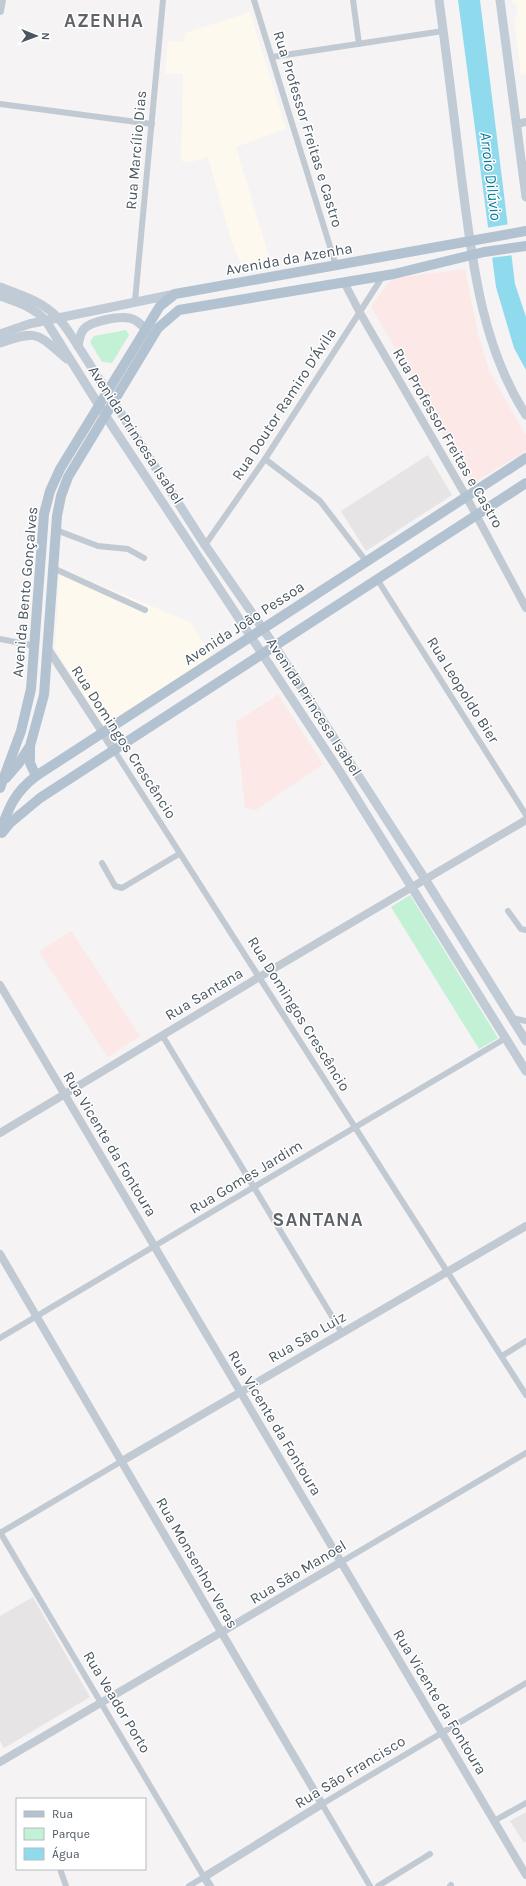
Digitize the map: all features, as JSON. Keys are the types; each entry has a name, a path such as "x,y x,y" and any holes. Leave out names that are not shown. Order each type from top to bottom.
{"main road":[{"path":"439,0 470,241 483,315 494,350 511,388 526,415"},
{"path":"500,0 526,197"},
{"name":"Avenida da Azenha","path":"0,334 29,324 135,301 336,266 482,238 523,232"},
{"path":"344,282 382,276 484,252 524,246"},
{"name":"Avenida Bento Gonçalves","path":"1,785 19,763 30,746 44,696 56,530 61,496 68,477 158,328 178,310 344,282"},
{"path":"0,287 34,300 58,318"},
{"name":"Avenida Bento Gonçalves","path":"1,785 21,730 31,689 44,514 50,491 60,470 106,391 145,328 160,306 175,294"},
{"path":"0,296 31,308 39,313 46,321"},
{"name":"Avenida Princesa Isabel","path":"58,318 78,346 205,545 274,645 526,1038"},
{"path":"78,346 83,330 89,325 97,322 129,318 135,320 145,328"},
{"name":"Avenida Princesa Isabel","path":"46,321 105,415 251,636 412,887 526,1071"},
{"path":"0,343 23,334 37,336 43,339 74,365"},
{"name":"Avenida João Pessoa","path":"0,832 13,799 18,791 36,776 526,458"},
{"path":"0,836 10,823 40,798 526,483"},
{"path":"30,746 30,762 36,776"}],"street":[{"path":"0,11 2,0"},
{"name":"Rua Marcílio Dias","path":"135,301 163,0"},
{"name":"Rua Professor Freitas e Castro","path":"254,0 336,266"},
{"path":"353,0 358,44"},
{"path":"272,56 443,31"},
{"path":"0,104 152,124"},
{"path":"517,124 526,122"},
{"name":"Rua Doutor Ramiro D'Ávila","path":"205,545 265,459 382,276"},
{"name":"Rua Professor Freitas e Castro","path":"344,282 359,311 466,496 526,608"},
{"path":"265,459 320,501 366,561"},
{"path":"56,530 98,546 128,549 144,558"},
{"path":"53,568 145,610"},
{"name":"Rua Leopoldo Bier","path":"377,579 526,815"},
{"path":"0,638 35,646"},
{"name":"Rua Domingos Crescêncio","path":"48,649 260,977 526,1395"},
{"name":"Rua Santana","path":"0,1133 162,1035 526,820"},
{"path":"102,864 115,886 122,888 180,854"},
{"path":"508,911 522,929 526,930"},
{"name":"Rua Vicente da Fontoura","path":"0,985 526,1875"},
{"path":"512,1018 526,1021"},
{"path":"162,1035 342,1333"},
{"name":"Rua Gomes Jardim","path":"0,1338 255,1188 354,1126 506,1038"},
{"name":"Rua São Luiz","path":"0,1533 240,1391 526,1226"},
{"name":"Rua Monsenhor Veras","path":"0,1254 370,1886"},
{"path":"502,1356 526,1341"},
{"name":"Rua São Manoel","path":"0,1762 222,1633 526,1453"},
{"name":"Rua Veador Porto","path":"0,1533 210,1886"},
{"name":"Rua São Francisco","path":"189,1886 322,1804 526,1683"},
{"path":"494,1821 526,1803"},
{"path":"378,1886 430,1854"},
{"path":"60,1870 66,1886"}],"shaded area":[{"path":"512,0 526,0 526,74 521,75 514,18 518,14 516,5 512,2"},
{"path":"250,12 286,129 236,147 271,263 243,269 231,240 208,157 191,162 181,161 183,74 165,74 168,41 184,42 185,33"},
{"path":"465,269 478,334 489,371 526,436 526,451 472,484 371,306 390,281 396,278"},
{"path":"428,455 452,495 366,551 341,511"},
{"path":"60,568 190,622 213,656 103,727 55,649"},
{"path":"278,695 323,764 256,810 245,808 236,722"},
{"path":"71,931 140,1036 108,1057 39,952"},
{"path":"33,1597 90,1697 4,1748 0,1741 0,1616"},
{"path":"526,1812 526,1841 524,1843 510,1821"}],"green space":[{"path":"126,330 129,335 112,363 102,362 90,342 94,336"},
{"path":"410,895 498,1038 479,1049 391,907"}],"water":[{"name":"Arroio Dilúvio","path":"458,0 480,0 515,284 526,317 526,370 514,348 496,287"}],"pier":[{"path":"510,224 513,255 490,258 486,228"}],"district":[{"name":"AZENHA","path":"104,21"},
{"name":"SANTANA","path":"318,1220"}]}
